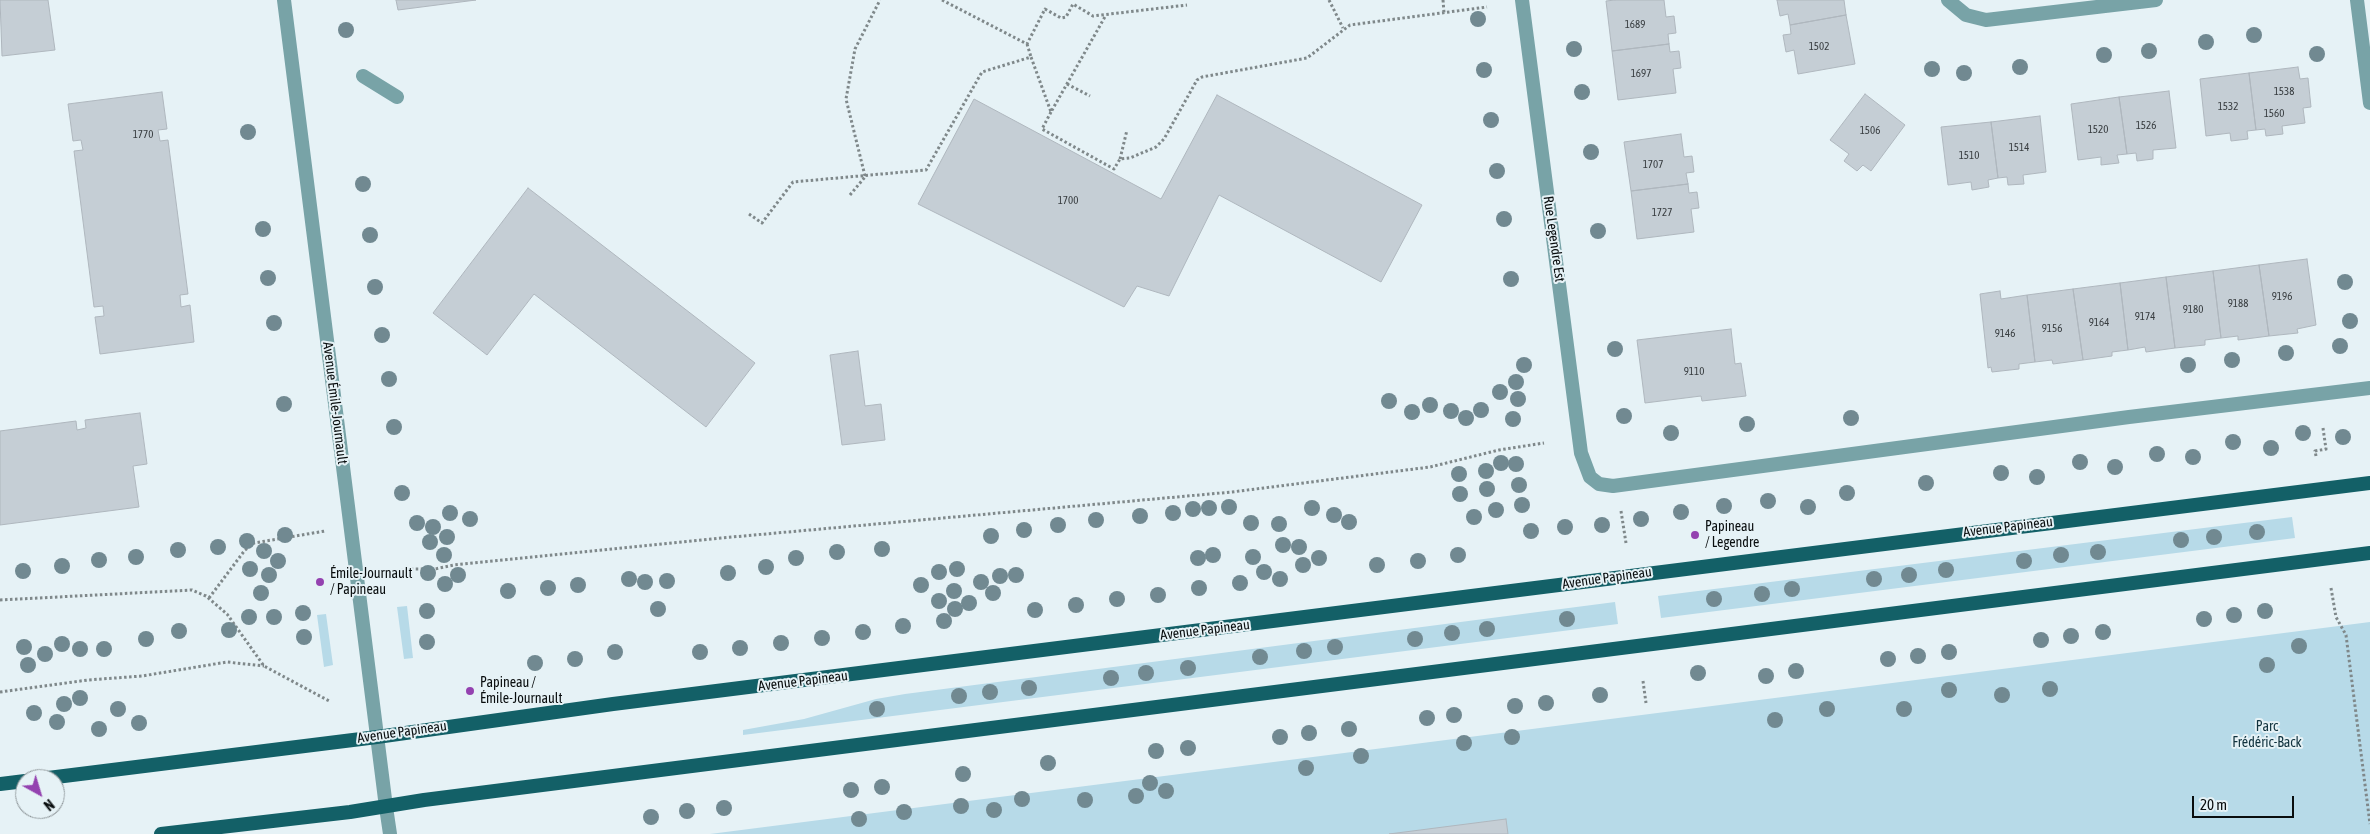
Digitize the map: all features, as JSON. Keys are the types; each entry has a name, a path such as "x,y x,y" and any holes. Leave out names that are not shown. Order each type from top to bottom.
{"main road":[{"name":"Avenue Papineau","path":"65,776 377,737 613,704 2370,483"},
{"path":"161,834 386,807 2370,553"},
{"path":"0,784 15,782"}],"street":[{"name":"Avenue Émile-Journault","path":"284,0 390,834"},
{"name":"Rue Legendre Est","path":"1522,0 1581,454 1590,477 1599,484 1613,486 2119,418 2370,388"},
{"path":"1948,0 1966,15 1992,20 2156,0"},
{"path":"2357,0 2370,103"},
{"path":"363,76 397,97"}],"path":[{"path":"865,176 846,99 855,49 880,0"},
{"path":"942,0 1027,44"},
{"path":"1329,0 1343,28"},
{"path":"1442,0 1444,13"},
{"path":"1051,112 1027,44 1045,10 1061,18 1066,17 1073,4 1093,16 1187,5"},
{"path":"1120,159 1130,158 1156,147 1164,139 1197,80 1202,77 1307,58 1343,28 1350,25 1487,7"},
{"path":"1106,14 1042,129 1114,169 1120,159 1127,130"},
{"path":"749,214 762,223 793,182 926,170 982,72 1031,57"},
{"path":"1067,84 1090,96"},
{"path":"850,195 865,176"},
{"path":"2316,456 2315,451 2326,448 2323,428"},
{"path":"395,571 435,569 731,537 1232,492 1430,467 1499,450 1544,443"},
{"path":"1621,511 1626,544"},
{"path":"209,598 245,550 254,543 313,533"},
{"path":"2331,588 2336,617 2346,635 2370,824"},
{"path":"0,600 192,590 209,598 227,614 264,666"},
{"path":"0,692 88,680 142,676 227,662 264,666 331,702"},
{"path":"1643,681 1646,703"}],"green space":[{"path":"2292,517 2295,538 1661,618 1658,596"},
{"path":"1615,602 1618,624 743,735 743,730 804,719 876,699 905,694"},
{"path":"407,606 413,658 404,659 397,607"},
{"path":"326,614 333,665 324,667 317,615"},
{"name":"Parc Frédéric-Back","path":"2370,622 2370,834 710,834 2041,664"}],"building":[{"path":"0,0 48,0 55,50 2,56"},
{"path":"396,0 476,0 398,10"},
{"path":"1664,0 1666,17 1674,16 1676,33 1668,34 1669,44 1612,51 1606,1"},
{"path":"1777,0 1844,0 1846,15 1790,25 1788,14 1780,16"},
{"path":"1846,15 1855,64 1798,74 1794,50 1786,52 1783,35 1791,34 1790,25"},
{"path":"1669,44 1670,52 1679,51 1681,68 1673,69 1676,93 1618,100 1612,51"},
{"path":"2298,67 2300,79 2308,78 2311,107 2303,108 2305,123 2282,126 2283,134 2266,136 2265,129 2256,130 2249,73"},
{"path":"2249,73 2256,130 2247,131 2248,139 2231,141 2230,133 2206,136 2200,79"},
{"path":"2169,91 2176,148 2153,150 2153,159 2137,161 2136,153 2127,154 2119,97"},
{"path":"162,92 167,129 158,130 160,141 168,140 188,294 180,295 181,307 190,305 194,342 100,354 95,317 104,316 103,306 94,307 74,151 83,150 81,140 73,141 68,104"},
{"path":"1865,94 1905,125 1871,171 1863,165 1857,171 1844,161 1849,154 1830,140"},
{"path":"1217,95 1422,205 1381,282 1219,195 1169,296 1137,286 1124,307 918,204 974,99 1161,199"},
{"path":"2119,97 2127,154 2117,155 2119,163 2101,165 2101,157 2078,160 2071,104"},
{"path":"2040,116 2046,172 2023,175 2024,184 2008,185 2007,177 1998,178 1991,122"},
{"path":"1991,122 1998,178 1988,180 1989,187 1972,190 1971,182 1948,185 1941,127"},
{"path":"1681,134 1684,157 1692,156 1694,172 1686,173 1688,184 1631,191 1624,142"},
{"path":"1688,184 1689,193 1697,192 1699,208 1691,209 1694,232 1637,239 1631,191"},
{"path":"528,188 755,363 706,427 534,294 487,355 433,313"},
{"path":"2307,259 2316,325 2297,329 2298,333 2269,336 2259,265"},
{"path":"2259,265 2269,336 2238,340 2238,336 2221,338 2213,271"},
{"path":"2213,271 2221,338 2205,340 2205,345 2175,348 2166,277"},
{"path":"2166,277 2175,348 2146,352 2145,347 2128,350 2120,283"},
{"path":"2120,283 2128,350 2112,352 2112,356 2083,360 2073,289"},
{"path":"2073,289 2083,360 2053,364 2052,360 2035,362 2027,295"},
{"path":"2000,291 2001,299 2027,295 2035,362 2019,364 2019,369 1992,372 1991,367 1988,368 1980,294"},
{"path":"1731,329 1735,364 1741,363 1746,396 1702,401 1701,396 1645,403 1637,340"},
{"path":"858,351 865,406 881,404 885,440 842,445 830,355"},
{"path":"140,413 147,464 133,466 139,507 0,525 0,431 76,421 77,430 86,428 85,420"},
{"path":"1506,819 1508,834 1389,834"}],"place":[{"name":"Papineau / Legendre","path":"1695,535"},
{"name":"Émile-Journault / Papineau","path":"320,582"},
{"name":"Papineau / Émile-Journault","path":"470,691"}]}
